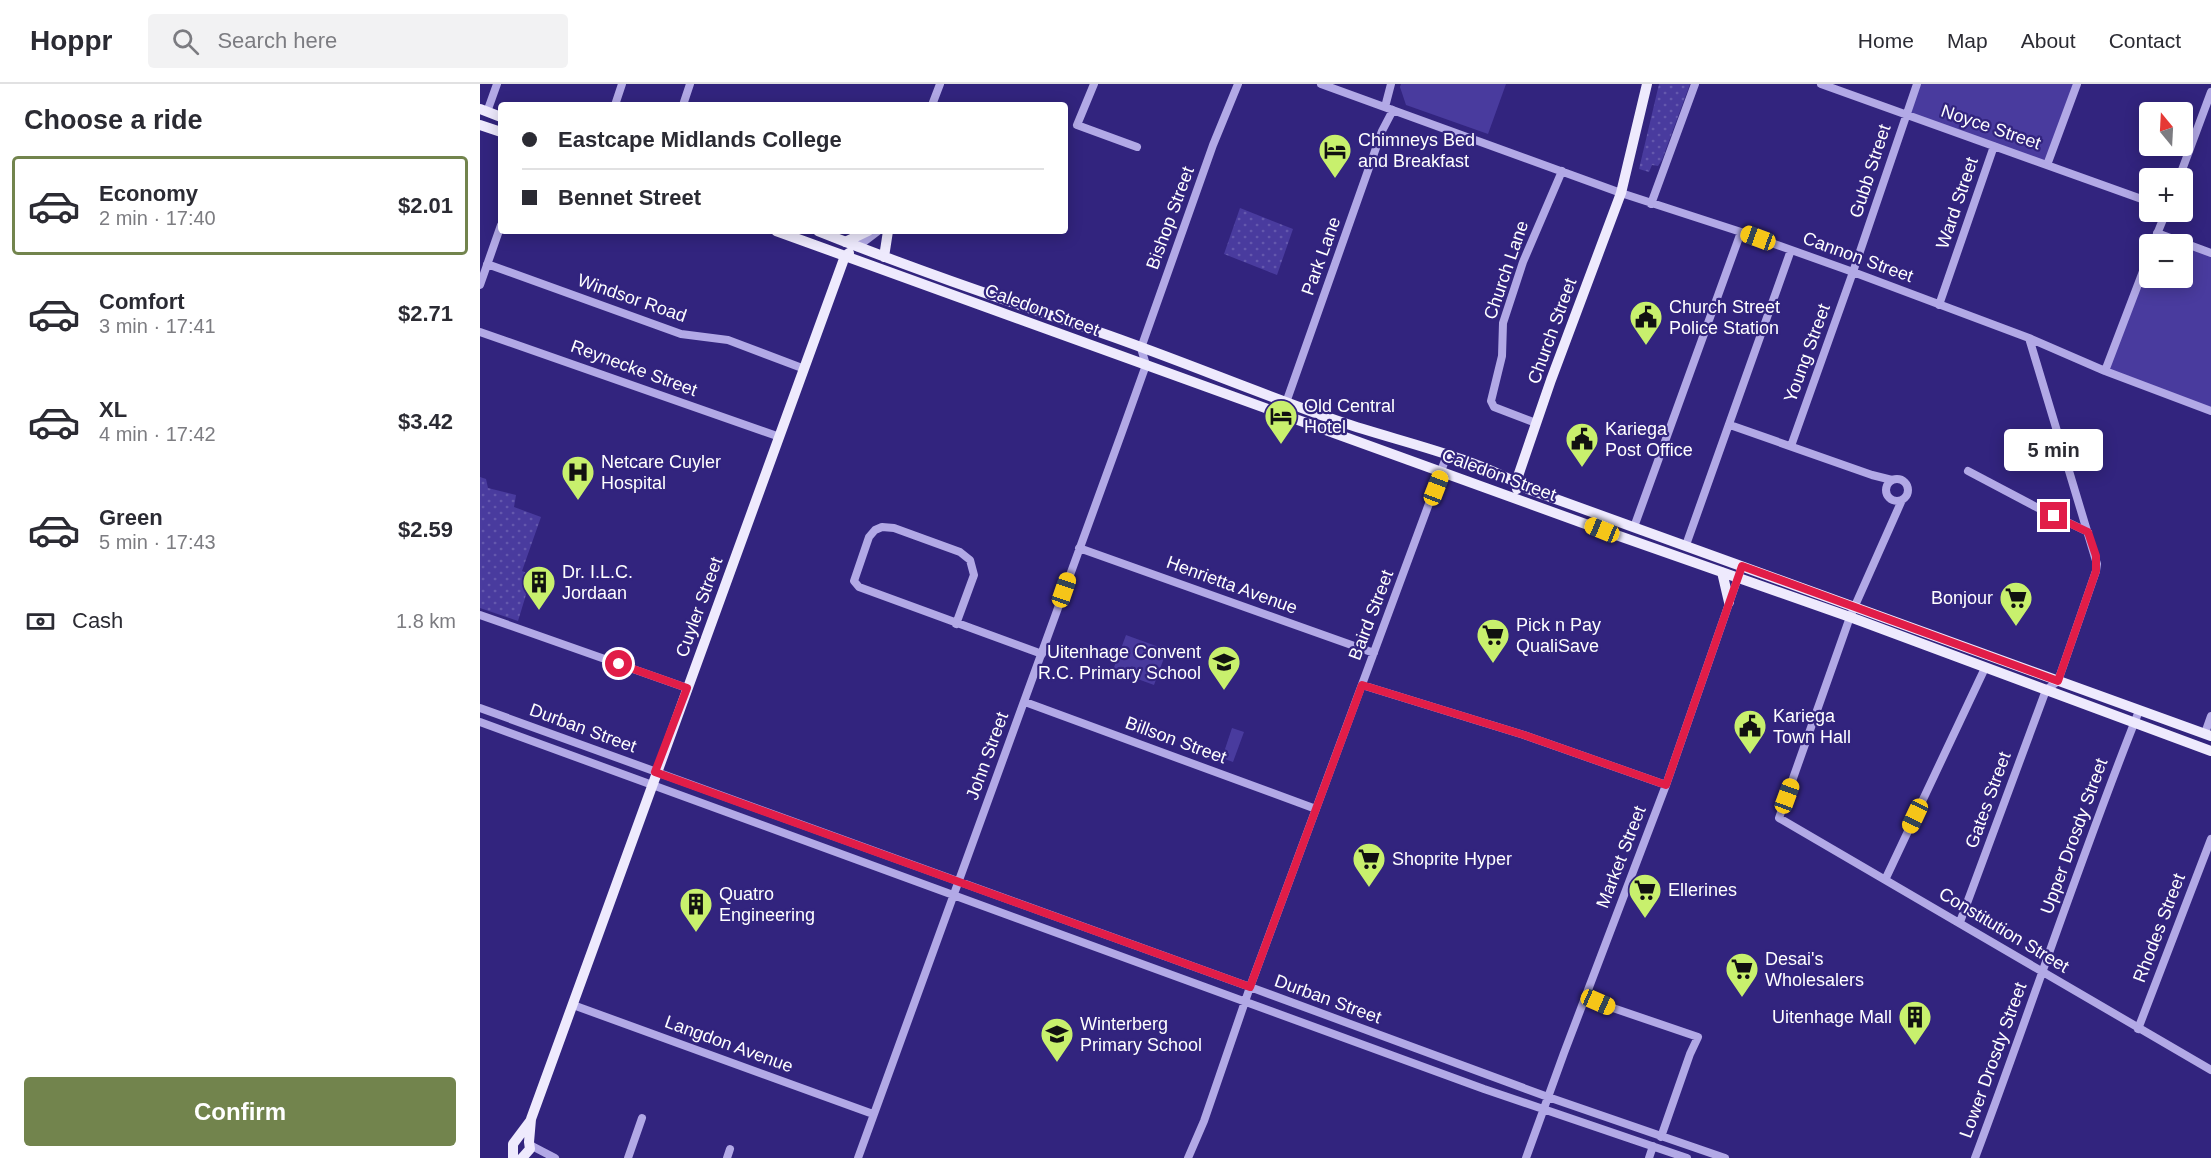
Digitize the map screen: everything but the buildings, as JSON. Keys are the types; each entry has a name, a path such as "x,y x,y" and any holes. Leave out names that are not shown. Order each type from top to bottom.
{"main road":[{"name":"Church Street","path":"1516,482 1621,193 1647,84"},
{"path":"484,110 498,116"},
{"path":"480,125 498,131"},
{"name":"Caledon Street","path":"784,234 1737,578 1853,612 2208,734"},
{"name":"Caledon Street","path":"826,234 1341,422 1447,455 1516,482 1528,489 1742,566 1985,668 2211,751"},
{"path":"846,242 862,234"},
{"path":"885,257 888,234"},
{"path":"845,256 857,247"},
{"name":"Cuyler Street","path":"522,1150 655,772 845,256"},
{"path":"1497,492 1516,482 1518,493 1524,502"},
{"path":"1722,572 1729,602"}],"street":[{"path":"484,110 497,84"},
{"path":"616,102 622,84"},
{"path":"683,102 690,84"},
{"path":"933,102 940,84"},
{"path":"1094,84 1077,125 1137,147"},
{"name":"Bishop Street","path":"1141,348 1213,145 1238,84"},
{"name":"Cannon Street","path":"1321,84 1652,204 1741,232 1853,272 2029,338 2105,372 2211,411"},
{"name":"Park Lane","path":"1282,414 1382,131 1389,109 1391,84"},
{"path":"1652,204 1695,84"},
{"name":"Noyce Street","path":"1821,84 2139,198"},
{"name":"Gubb Street","path":"1853,272 1917,84"},
{"path":"2047,165 2077,84"},
{"path":"2183,168 2211,92"},
{"name":"Ward Street","path":"1939,305 1994,146"},
{"name":"Church Lane","path":"1536,423 1494,408 1491,401 1502,356 1503,323 1523,262 1562,171"},
{"path":"2162,222 2157,233 2211,252"},
{"path":"1634,527 1741,232"},
{"path":"480,285 498,233"},
{"path":"857,247 874,234"},
{"path":"1686,545 1791,250"},
{"name":"Windsor Road","path":"487,264 681,334 725,339 802,368"},
{"name":"Young Street","path":"1791,446 1853,272"},
{"path":"2105,372 2139,282"},
{"name":"Reynecke Street","path":"480,332 777,436"},
{"path":"2029,338 2096,556 2096,571 2058,681 2046,690"},
{"path":"1141,348 1146,365"},
{"name":"John Street","path":"858,1158 1146,365"},
{"path":"1730,425 1872,476 1902,480 1907,486 1908,493 1902,500 1853,612"},
{"name":"Baird Street","path":"1188,1158 1204,1121 1250,987 1447,455"},
{"path":"1968,471 2088,532"},
{"path":"1872,476 1886,490 1892,522"},
{"path":"1886,490 1892,480"},
{"path":"1889,499 1902,500"},
{"path":"956,624 974,575 970,560 960,552 894,528 882,527 875,530 869,537 863,552 854,581 857,586 956,624 1042,654"},
{"name":"Henrietta Avenue","path":"1079,548 1374,653"},
{"name":"Market Street","path":"1526,1158 1666,785 1742,566"},
{"name":"Constitution Street","path":"1853,612 1779,818 2211,1070"},
{"path":"480,615 687,688"},
{"path":"1886,880 1985,668"},
{"path":"1362,685 1524,735 1666,785"},
{"name":"Gates Street","path":"1960,922 2046,690"},
{"name":"Billson Street","path":"1025,702 1316,809"},
{"name":"Durban Street","path":"480,708 1548,1097 1725,1158"},
{"name":"Upper Drosdy Street","path":"2043,973 2092,829 2139,711"},
{"path":"2208,734 2211,716"},
{"name":"Durban Street","path":"480,722 1245,1002 1687,1158"},
{"name":"Rhodes Street","path":"2138,1029 2211,839"},
{"name":"Lower Drosdy Street","path":"1975,1158 2043,973"},
{"path":"1586,997 1698,1037 1690,1053 1661,1137"},
{"name":"Langdon Avenue","path":"573,1005 873,1114"},
{"path":"628,1158 642,1118"},
{"path":"1649,1158 1653,1146"},
{"path":"522,1150 555,1158"}],"shaded area":[{"path":"1401,84 1506,84 1488,134 1406,105"},
{"path":"1659,84 1690,84 1662,160 1658,166 1652,165 1649,172 1639,169"},
{"path":"1917,84 2077,84 2047,165 1906,115"},
{"path":"1240,208 1293,229 1277,275 1224,254"},
{"path":"2193,247 2211,253 2211,411 2105,372 2139,282 2139,288 2193,288"},
{"path":"480,477 486,479 488,488 516,495 514,507 541,517 522,571 532,575 518,621 480,608"},
{"path":"1126,635 1167,650 1154,685 1113,670"},
{"path":"1232,728 1244,732 1233,762 1222,758"}],"place":[{"name":"Chimneys Bed and Breakfast","path":"1335,179"},
{"name":"Church Street Police Station","path":"1646,346"},
{"name":"Old Central Hotel","path":"1281,445"},
{"name":"Kariega Post Office","path":"1582,468"},
{"name":"Netcare Cuyler Hospital","path":"578,501"},
{"name":"Dr. I.L.C. Jordaan","path":"539,611"},
{"name":"Bonjour","path":"2016,627"},
{"name":"Pick n Pay QualiSave","path":"1493,664"},
{"name":"Uitenhage Convent R.C. Primary School","path":"1224,691"},
{"name":"Kariega Town Hall","path":"1750,755"},
{"name":"Shoprite Hyper","path":"1369,888"},
{"name":"Ellerines","path":"1645,919"},
{"name":"Quatro Engineering","path":"696,933"},
{"name":"Desai's Wholesalers","path":"1742,998"},
{"name":"Uitenhage Mall","path":"1915,1046"},
{"name":"Winterberg Primary School","path":"1057,1063"}],"route":[{"path":"619,664 687,688 655,772 1250,987 1362,685 1524,735 1666,785 1742,566 2058,681 2097,567 2088,532 2054,516"}]}
